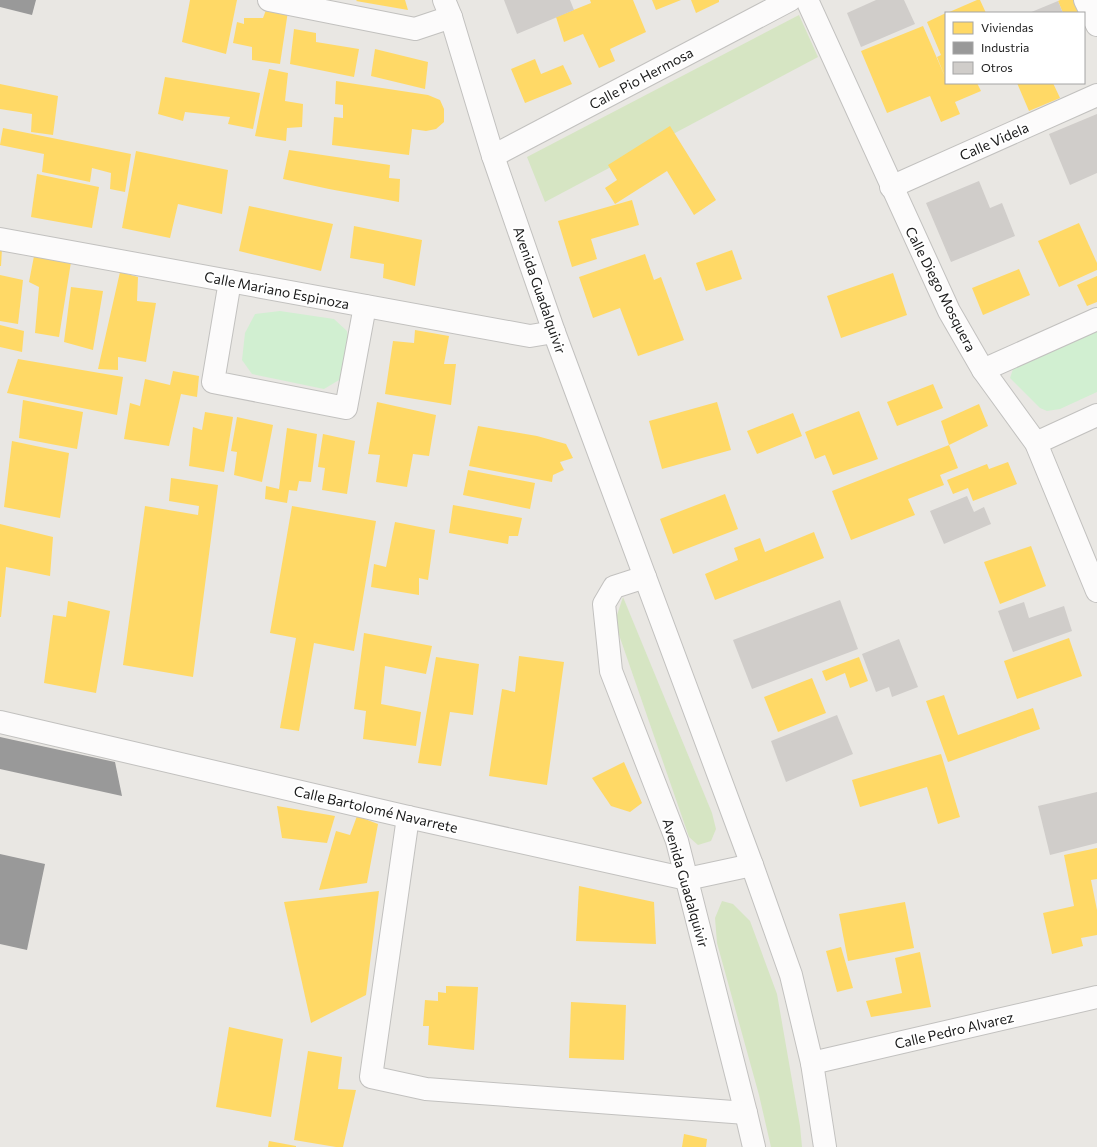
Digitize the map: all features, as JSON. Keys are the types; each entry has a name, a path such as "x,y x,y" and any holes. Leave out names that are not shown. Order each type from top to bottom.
{"street":[{"path":"269,0 415,28 447,9"},
{"name":"Calle Pio Hermosa","path":"493,156 790,0"},
{"name":"Calle Diego Mosquera","path":"807,0 891,188 949,311 983,370 1036,443 1097,591"},
{"path":"1085,0 1097,25"},
{"name":"Avenida Guadalquivir","path":"447,9 493,156 554,332 752,865 791,975 812,1063 825,1147"},
{"name":"Calle Videla","path":"891,188 1097,95"},
{"name":"Calle Mariano Espinoza","path":"0,239 530,336 554,332"},
{"path":"230,281 213,382 346,408 365,306"},
{"path":"983,370 1097,319"},
{"path":"1036,443 1097,415"},
{"name":"Avenida Guadalquivir","path":"645,577 614,587 604,604 611,671 677,841 688,879 754,1147"},
{"name":"Calle Bartolomé Navarrete","path":"0,722 408,817 688,879 752,865"},
{"path":"408,817 371,1077 426,1089 746,1113"},
{"name":"Calle Pedro Alvarez","path":"812,1063 1097,997"}],"green space":[{"path":"799,15 818,57 545,202 527,157"},
{"path":"280,311 334,319 347,331 350,349 348,365 339,380 324,389 252,374 242,360 245,333 255,314"},
{"path":"1097,328 1097,392 1060,409 1047,411 1040,408 1010,378 1014,366"},
{"path":"623,597 712,813 716,829 711,841 698,845 689,837 617,629 617,615"},
{"path":"722,901 733,904 750,921 777,994 800,1126 802,1147 771,1147 759,1095 717,943 715,918"}],"building: Viviendas":[{"path":"190,0 237,0 226,54 182,42"},
{"path":"405,0 408,10 356,1"},
{"path":"590,0 633,0 646,32 610,49 615,61 599,68 583,34 564,42 556,17 591,3"},
{"path":"652,0 681,0 656,10"},
{"path":"691,0 719,0 719,2 696,13"},
{"path":"980,0 986,12 949,12"},
{"path":"1074,0 1080,12 1063,12 1058,1"},
{"path":"266,10 288,11 280,64 252,60 252,47 233,43 237,22 244,24 244,18 263,18"},
{"path":"945,13 945,77 937,57 941,55 927,22"},
{"path":"923,26 945,77 945,84 978,84 981,91 955,102 960,114 941,122 930,96 887,113 861,51"},
{"path":"294,29 316,33 316,42 359,49 354,77 290,64"},
{"path":"375,49 428,62 425,89 371,76"},
{"path":"535,59 541,74 563,65 572,84 525,103 511,69"},
{"path":"269,69 288,73 285,101 303,104 302,127 287,128 286,141 255,136"},
{"path":"165,77 260,93 253,129 228,124 230,117 185,112 183,121 158,114"},
{"path":"336,81 428,95 440,100 444,109 444,122 436,129 426,131 412,129 409,155 332,145 334,117 343,118 343,105 335,104"},
{"path":"0,84 58,96 53,135 31,132 32,114 0,109"},
{"path":"1017,84 1053,84 1060,98 1029,111"},
{"path":"670,126 716,200 694,215 667,171 615,204 605,188 617,180 608,165"},
{"path":"3,128 131,154 125,192 110,189 111,173 92,168 90,182 42,172 44,154 0,145"},
{"path":"289,150 390,165 389,178 400,179 399,202 283,179"},
{"path":"136,151 228,170 222,214 178,204 170,238 122,228"},
{"path":"37,174 99,187 92,228 31,217"},
{"path":"632,200 639,225 591,239 597,259 572,267 558,221"},
{"path":"249,206 333,224 321,271 239,251"},
{"path":"1079,223 1097,263 1097,270 1059,287 1038,241"},
{"path":"354,226 422,240 415,286 383,278 384,264 350,258"},
{"path":"0,249 2,249 1,266 0,266"},
{"path":"732,250 742,279 706,291 696,263"},
{"path":"645,254 654,280 661,277 684,340 638,356 620,308 593,318 579,277"},
{"path":"34,256 71,262 59,337 35,333 39,287 29,282"},
{"path":"1019,269 1030,295 983,315 972,288"},
{"path":"120,272 138,277 137,301 156,303 146,362 118,357 118,370 98,369"},
{"path":"893,273 907,315 841,338 827,296"},
{"path":"0,275 23,280 18,324 0,321"},
{"path":"1097,276 1097,302 1087,306 1077,285"},
{"path":"71,287 103,291 93,350 64,342"},
{"path":"0,325 24,331 22,352 0,347"},
{"path":"415,330 449,336 444,364 456,364 451,405 385,394 393,341 414,343"},
{"path":"18,359 123,377 117,415 7,393"},
{"path":"173,371 199,376 197,397 181,394 169,446 124,439 130,403 140,406 145,379 170,385"},
{"path":"933,384 943,408 897,426 887,402"},
{"path":"23,400 83,412 77,449 19,438"},
{"path":"377,402 436,415 429,456 413,454 407,487 376,482 380,455 368,454"},
{"path":"717,402 731,450 662,469 649,421"},
{"path":"979,404 988,426 949,445 941,421"},
{"path":"859,411 878,459 833,475 825,455 815,459 805,432"},
{"path":"205,412 233,417 224,472 189,466 193,427 202,430"},
{"path":"793,413 802,436 757,454 747,431"},
{"path":"237,417 273,425 262,482 234,475 237,452 231,451"},
{"path":"478,426 537,436 566,444 573,458 560,462 564,470 553,475 552,482 469,466"},
{"path":"287,428 317,434 311,482 299,481 297,491 289,490 287,503 265,499 266,486 279,489"},
{"path":"323,434 355,441 347,494 322,490 325,468 318,467"},
{"path":"12,441 69,453 60,518 4,507"},
{"path":"949,445 958,468 940,475 944,485 908,499 915,515 851,540 832,491"},
{"path":"1008,462 1017,484 973,501 968,488 953,494 947,480 987,464 989,469"},
{"path":"468,470 535,483 530,509 463,495"},
{"path":"171,478 218,485 193,677 123,665 145,506 198,515 199,506 169,501"},
{"path":"725,494 738,529 673,554 660,519"},
{"path":"453,505 522,518 518,536 509,536 508,544 449,533"},
{"path":"292,506 376,521 354,651 314,643 299,731 280,728 296,638 270,633"},
{"path":"395,522 435,530 428,580 419,578 419,595 371,587 374,564 386,567"},
{"path":"0,524 53,537 50,576 6,567 1,617 0,617"},
{"path":"814,532 824,558 715,600 705,574 738,560 734,548 760,538 765,552"},
{"path":"1031,546 1046,586 1000,604 984,562"},
{"path":"68,601 110,611 96,693 44,683 53,615 66,617"},
{"path":"364,633 432,646 426,674 385,666 381,704 421,712 416,746 363,739 366,711 354,709"},
{"path":"1069,638 1082,676 1017,699 1004,661"},
{"path":"519,656 564,662 547,785 489,776 502,689 515,692"},
{"path":"436,657 479,664 473,715 450,712 441,766 418,763"},
{"path":"859,657 868,681 850,688 845,673 826,681 822,671"},
{"path":"812,678 826,713 778,732 764,697"},
{"path":"944,695 958,735 1033,708 1040,729 948,762 926,701"},
{"path":"941,754 960,817 938,824 927,787 860,807 852,780"},
{"path":"624,762 642,803 630,812 611,806 592,778"},
{"path":"277,806 335,816 327,843 282,838"},
{"path":"357,816 378,824 367,883 319,890 336,831 350,835"},
{"path":"1097,848 1097,879 1091,880 1097,910 1097,935 1081,938 1083,946 1052,954 1043,913 1074,906 1064,855"},
{"path":"579,886 654,902 656,944 576,941"},
{"path":"379,891 366,995 311,1023 284,902"},
{"path":"905,902 914,948 848,961 839,914"},
{"path":"841,947 853,988 837,992 826,951"},
{"path":"920,952 931,1007 871,1017 866,1001 902,993 895,958"},
{"path":"446,986 478,987 474,1050 428,1045 429,1026 423,1026 425,1000 438,1001 438,992 446,993"},
{"path":"571,1002 626,1005 624,1060 569,1058"},
{"path":"229,1027 283,1039 271,1117 216,1107"},
{"path":"308,1051 342,1057 338,1089 356,1090 343,1147 294,1140"},
{"path":"684,1134 707,1139 706,1147 682,1147"},
{"path":"269,1141 296,1146 296,1147 268,1147"}],"building: Industria":[{"path":"0,0 36,0 32,15 0,7"},
{"path":"0,737 115,762 122,796 0,769"},
{"path":"0,854 45,864 27,950 0,944"}],"building: Otros":[{"path":"504,0 570,0 574,10 517,34"},
{"path":"876,0 904,0 915,24 861,47 847,13"},
{"path":"1058,1 1063,12 1031,12"},
{"path":"1097,114 1097,173 1070,185 1049,134"},
{"path":"979,181 990,208 1002,203 1015,236 951,262 926,203"},
{"path":"967,496 974,512 984,507 991,524 944,544 930,511"},
{"path":"840,600 858,649 752,689 733,640"},
{"path":"1024,602 1029,618 1064,606 1072,631 1013,652 998,611"},
{"path":"899,639 918,687 892,697 889,687 876,692 862,654"},
{"path":"837,715 853,754 786,782 771,741"},
{"path":"1097,792 1097,843 1050,855 1038,806"}]}
